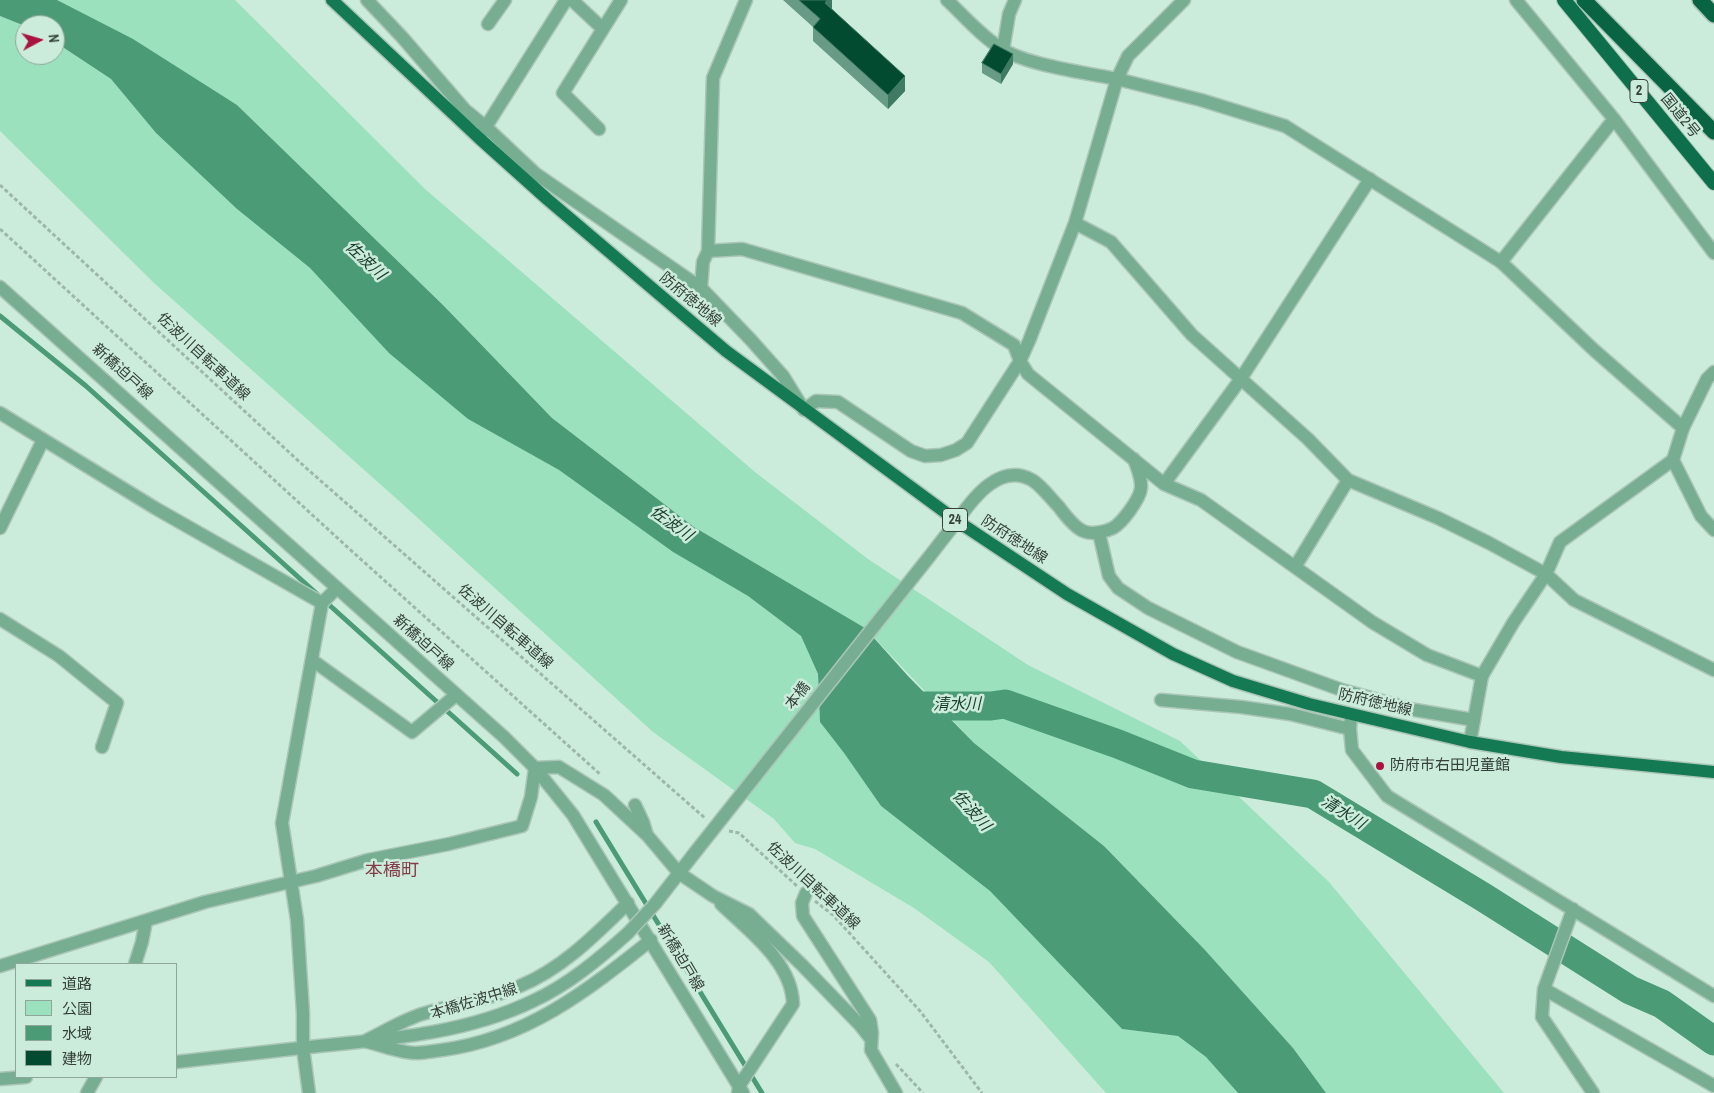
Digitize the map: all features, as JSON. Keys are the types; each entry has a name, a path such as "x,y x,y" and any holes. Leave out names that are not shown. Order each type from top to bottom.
{"highway":[{"name":"国道2号","path":"1564,0 1714,183"},
{"path":"1584,0 1714,132"},
{"path":"1700,0 1714,15"}],"main road":[{"name":"防府徳地線","path":"332,0 547,200 726,351 957,521 1067,594 1173,654 1233,681 1309,704 1470,742 1561,757 1714,772"}],"street":[{"path":"367,0 402,37 465,110 536,174 701,288 751,340 782,376 804,410 816,401 838,402 911,451 926,456 941,455 967,444 1020,361 1075,223 1117,79 1128,56 1184,0"},
{"path":"488,24 505,0"},
{"path":"479,138 566,0"},
{"path":"572,0 603,29"},
{"path":"599,129 563,93 621,0"},
{"path":"701,288 703,262 708,251 713,78 746,0"},
{"path":"947,0 988,39 1003,50 1024,58 1201,100 1285,126 1501,262 1594,350 1683,428"},
{"path":"1003,50 1009,14 1015,0"},
{"path":"1516,0 1614,119 1714,253"},
{"path":"1501,262 1614,119"},
{"path":"1164,484 1240,380 1370,179"},
{"path":"1075,223 1111,242 1192,335 1308,439 1348,480 1438,518 1546,574 1574,600 1714,670"},
{"path":"708,251 742,249 962,313 1014,346 1028,374 1164,484 1201,500 1372,622 1427,655 1482,676"},
{"name":"新橋迫戸線","path":"0,286 504,737 535,768 573,815 651,940 740,1091"},
{"path":"1470,742 1482,676 1513,623 1546,574 1560,542 1673,460 1683,428 1706,379 1714,372"},
{"path":"0,413 155,508 322,603"},
{"path":"0,528 43,440"},
{"path":"957,521 972,499 987,485 1002,477 1020,475 1033,481 1070,520 1084,531 1099,533 1114,528 1136,501 1141,490 1134,459"},
{"path":"1673,460 1701,516 1714,530"},
{"path":"1295,567 1348,480"},
{"name":"本橋","path":"693,855 957,521"},
{"path":"1099,533 1109,576 1118,588 1148,608 1238,652 1342,690 1414,710 1474,720"},
{"path":"309,1093 303,1048 303,1013 297,920 282,823 322,603 336,588"},
{"path":"0,619 59,656 117,703 102,747"},
{"path":"312,660 412,732 456,695"},
{"path":"1161,700 1241,707 1290,714 1350,729"},
{"path":"1351,715 1352,750 1387,796 1714,996"},
{"path":"0,966 205,902 316,876 368,860 449,844 522,826 531,797 535,768 560,767 604,795 647,836 679,873 713,896 748,914 802,965 860,1025 871,1039"},
{"path":"635,805 647,836"},
{"name":"本橋佐波中線","path":"178,1062 365,1042 431,1032 470,1024 534,1001 603,956 655,904 693,855"},
{"path":"806,893 802,903 803,916 870,1020 871,1050 896,1093"},
{"path":"713,896 762,944 783,970 792,990 793,1004 740,1091"},
{"path":"365,1042 420,1014 495,996 521,986 554,968 590,940 628,903"},
{"path":"1573,909 1546,984 1542,1017 1593,1093"},
{"path":"135,963 146,921"},
{"path":"365,1042 415,1053 461,1048 492,1039 526,1025 564,1005 594,986 651,940"},
{"path":"1546,984 1714,1086"},
{"path":"0,1079 15,1078"},
{"path":"86,1093 95,1078"}],"path":[{"name":"佐波川自転車道線","path":"0,185 305,467 698,814 714,824"},
{"path":"0,229 355,554 603,777"},
{"name":"佐波川自転車道線","path":"721,830 739,834 833,915 920,1011 982,1093"}],"green space":[{"path":"57,0 235,0 425,189 755,472 868,559 1028,665 1180,741 1329,882 1504,1093 1326,1093 1293,1048 1205,950 1104,846 974,743 865,628 694,527 552,418 444,306 237,105"},
{"path":"0,16 15,22 15,65 65,65 65,49 111,79 156,133 237,209 310,268 468,419 559,470 673,552 748,596 801,636 818,674 820,722 881,806 990,891 1122,1029 1178,1036 1206,1057 1238,1093 1106,1093 989,962 914,908 815,849 795,843 774,819 653,732 398,500 154,283 0,131"}],"water":[{"name":"佐波川","path":"0,0 57,0 133,39 237,105 444,306 552,418 694,527 865,628 908,676 974,743 1104,846 1205,950 1293,1048 1326,1093 1238,1093 1206,1057 1178,1036 1122,1029 990,891 881,806 820,722 818,674 801,636 748,596 673,552 559,470 468,419 389,353 310,268 237,209 156,133 111,79 65,49 65,15 15,15 15,22 0,16"}],"building":[{"path":"799,0 827,0 825,3 905,76 888,95 813,27 820,19"},
{"path":"994,44 1013,54 1001,74 982,63"}],"waterway":[{"path":"0,316 86,386 517,774"},
{"name":"清水川","path":"898,706 991,706 1005,704 1118,744 1193,774 1313,794 1483,897 1630,990 1662,1004 1714,1041"},
{"path":"596,822 762,1093"}],"place":[{"name":"防府市右田児童館","path":"1380,766"}],"district":[{"name":"本橋町","path":"392,871"}]}
